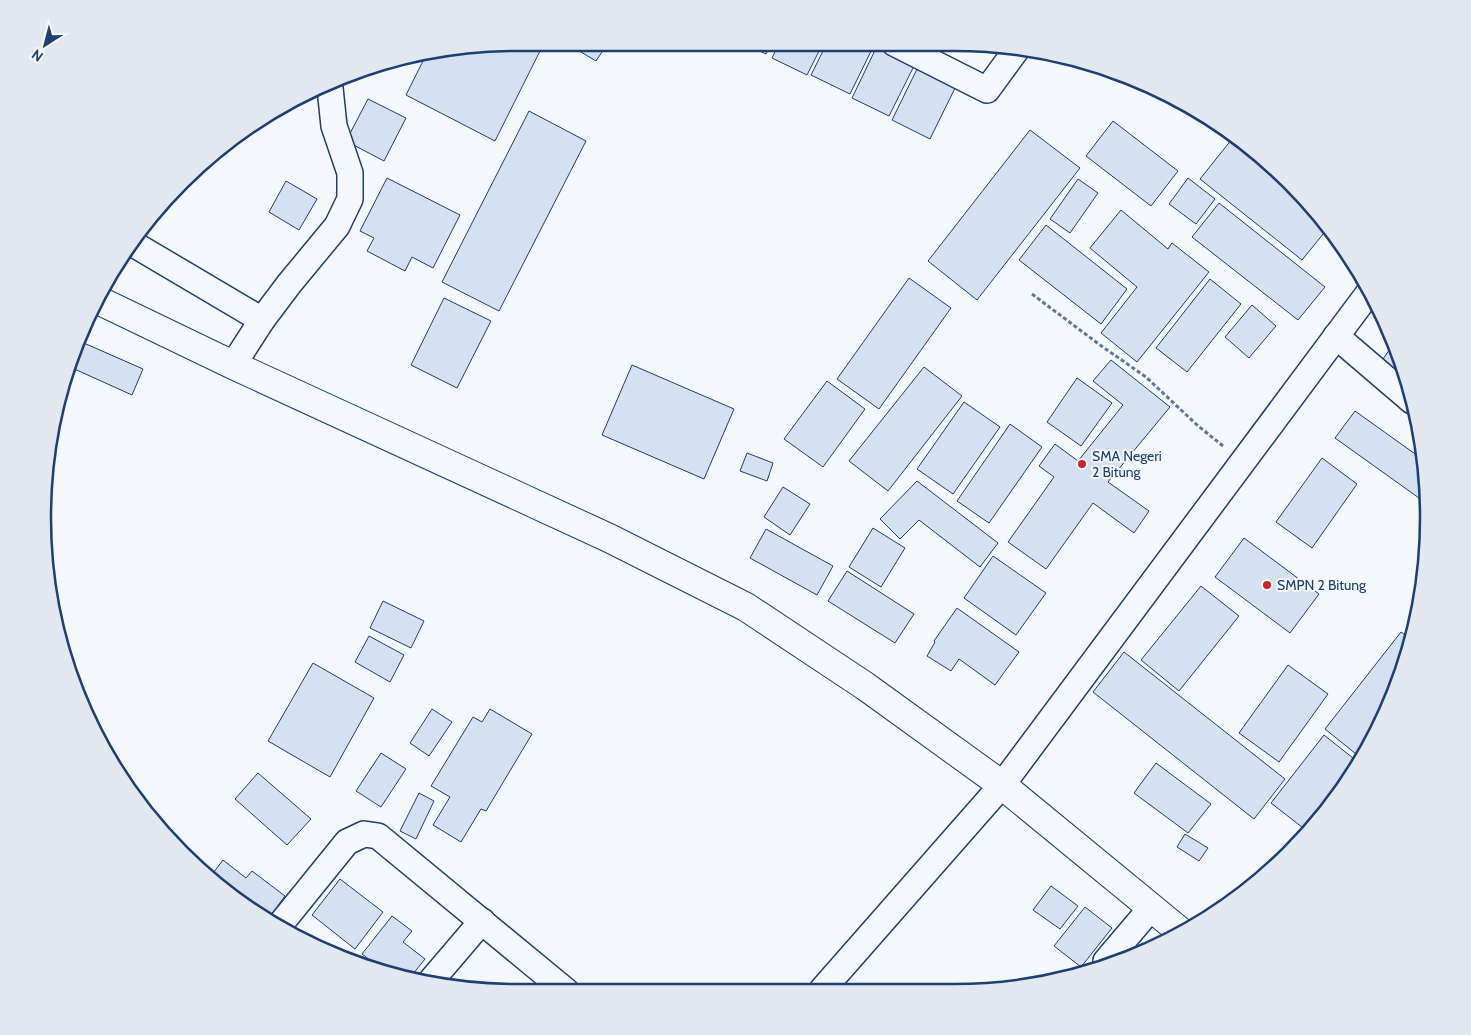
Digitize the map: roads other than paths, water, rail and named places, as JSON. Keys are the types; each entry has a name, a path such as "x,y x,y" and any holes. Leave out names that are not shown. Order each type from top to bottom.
{"street":[{"path":"911,51 987,90 1013,55"},
{"path":"233,365 262,320 337,226 350,199 350,173 334,126 330,91"},
{"path":"138,247 262,320"},
{"path":"827,984 1002,785 1365,298"},
{"path":"104,303 233,365 600,534 746,607 865,686 1002,785 1175,927"},
{"path":"1336,336 1403,393"},
{"path":"283,921 347,842 364,834 378,836 558,984"},
{"path":"1110,956 1151,908"},
{"path":"435,976 482,921"}],"place":[{"name":"SMA Negeri 2 Bitung","path":"1082,464"},
{"name":"SMPN 2 Bitung","path":"1267,585"}]}
